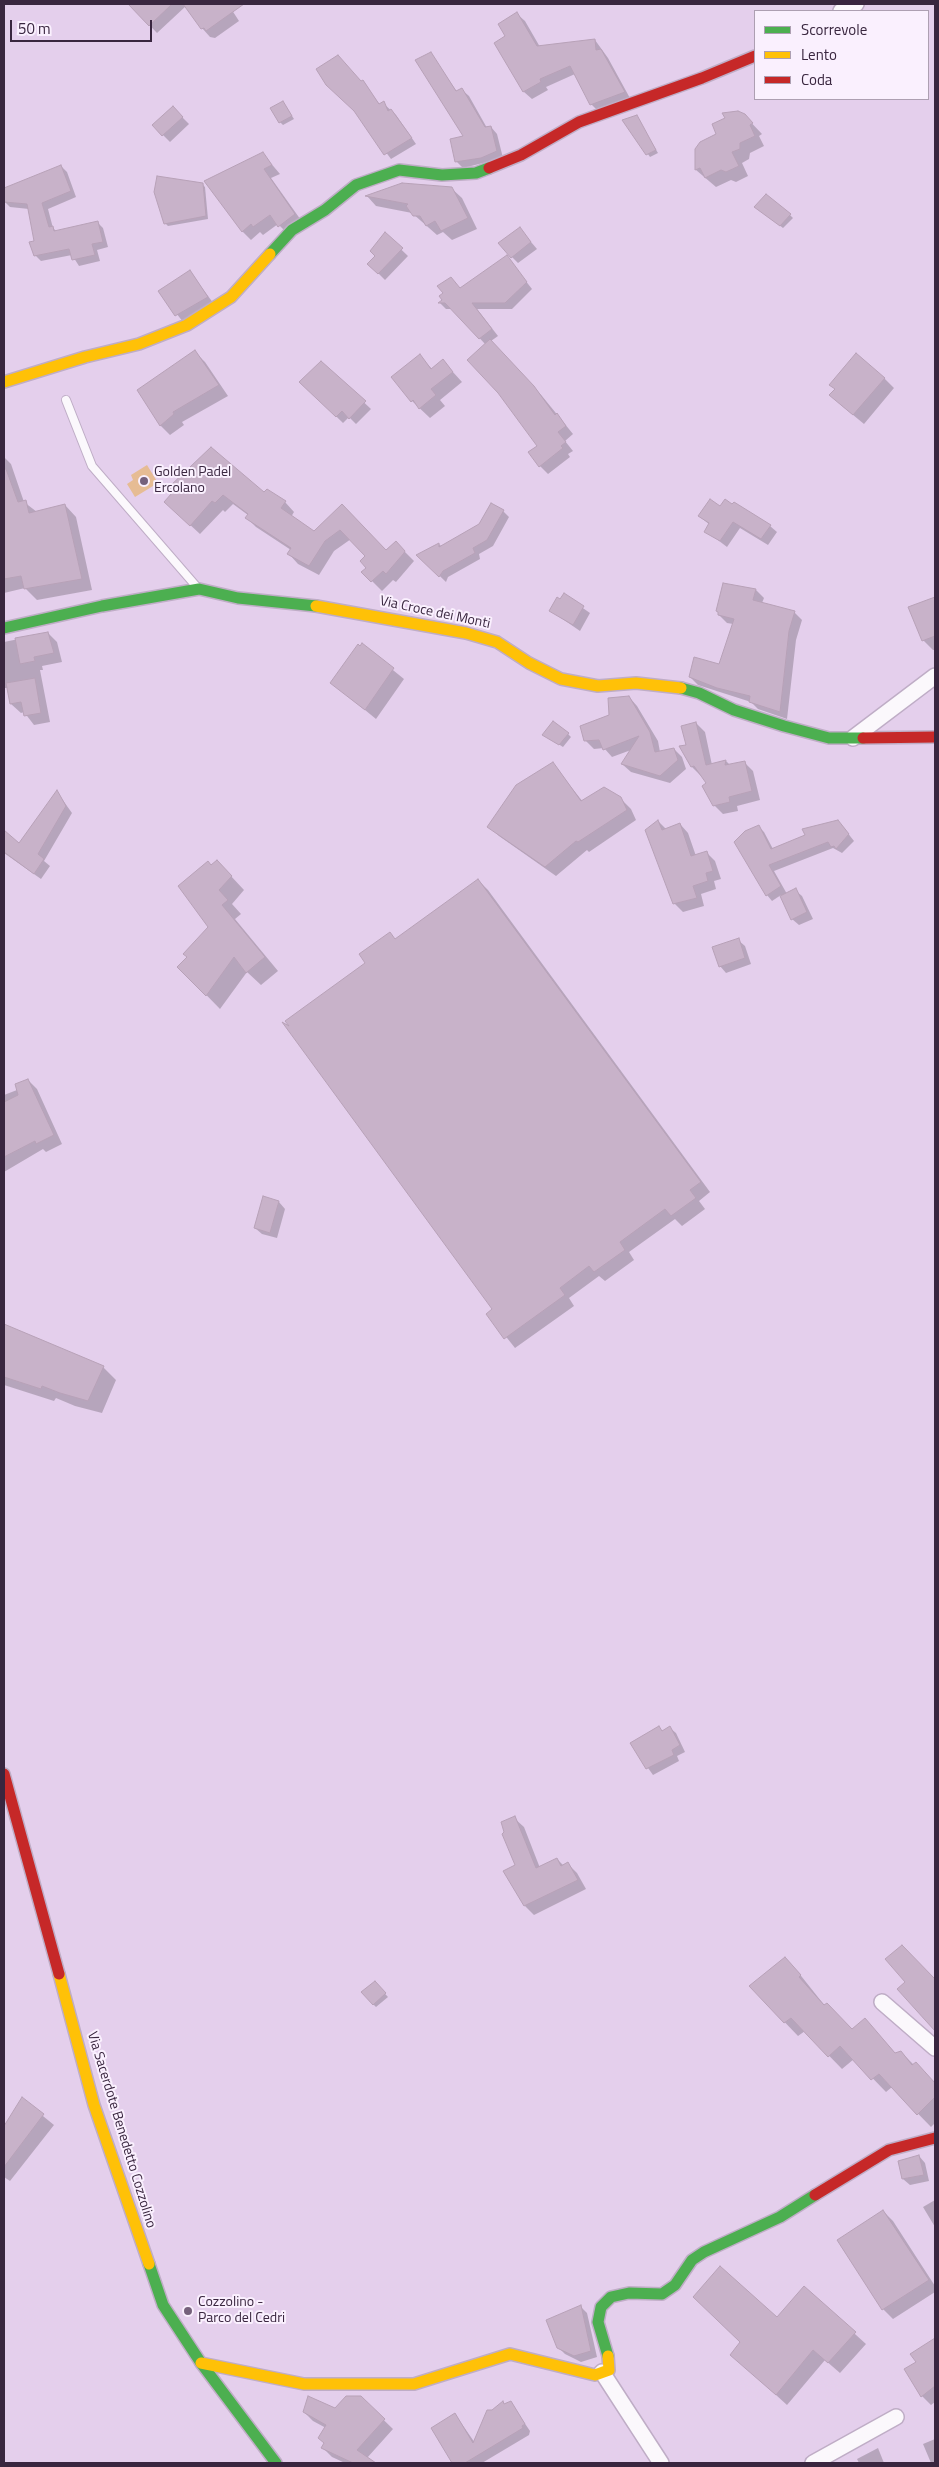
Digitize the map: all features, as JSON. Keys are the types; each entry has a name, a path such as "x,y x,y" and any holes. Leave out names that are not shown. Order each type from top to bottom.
{"street":[{"path":"843,10 856,4"},
{"path":"4,382 85,357 139,344 187,326 231,297 292,230 326,210 356,185 399,170 442,175 476,173 521,155 579,122 702,78 754,56"},
{"name":"Via Croce dei Monti","path":"4,628 102,606 199,589 238,598 298,603 466,632 497,642 561,679 598,686 636,683 672,685 699,693 734,710 829,738 935,737"},
{"path":"853,738 935,676"},
{"name":"Via Sacerdote Benedetto Cozzolino","path":"4,1774 94,2105 163,2305 200,2363 276,2463"},
{"path":"882,2002 935,2048"},
{"path":"200,2363 304,2384 414,2384 510,2354 576,2372 595,2375 609,2370 608,2353 598,2322 600,2307 611,2296 629,2293 662,2294 675,2285 692,2260 704,2252 780,2218 889,2150 904,2145 932,2141 935,2138"},
{"path":"602,2372 661,2463"},
{"path":"814,2463 896,2416"}],"lane":[{"path":"66,400 92,466 199,589"}],"shaded area":[{"name":"Golden Padel Ercolano","path":"147,465 158,483 135,497 127,484 133,480 131,475"}],"building":[{"path":"128,4 172,4 149,26"},
{"path":"183,4 244,4 206,31 204,28 201,29"},
{"path":"517,12 537,46 595,39 596,50 601,49 625,92 590,105 570,66 540,79 541,82 523,92 494,43 505,36 498,24"},
{"path":"431,52 456,91 462,88 485,127 491,126 497,151 481,158 455,162 450,139 463,136 415,60"},
{"path":"338,55 361,81 363,80 379,104 384,101 388,111 391,109 412,138 384,155 354,111 326,85 316,69"},
{"path":"283,101 292,116 279,123 270,108"},
{"path":"173,106 183,117 162,136 152,125"},
{"path":"738,111 745,114 753,123 750,125 755,136 740,143 740,149 732,152 739,166 726,172 721,170 705,178 700,168 695,170 695,149 700,142 716,134 712,124 725,118 722,113"},
{"path":"637,115 656,150 646,155 622,120"},
{"path":"263,152 272,165 264,169 295,214 278,227 270,215 253,227 251,224 242,232 204,181"},
{"path":"61,165 71,191 42,203 49,227 53,226 54,231 98,221 103,242 92,244 95,255 72,260 69,249 34,256 29,242 34,241 27,204 4,202 4,188"},
{"path":"157,176 203,183 206,216 164,224 154,192"},
{"path":"402,183 452,187 468,218 441,231 435,221 426,226 420,216 413,216 406,206 408,204 365,196"},
{"path":"766,194 791,214 780,226 754,207"},
{"path":"520,227 531,242 511,258 498,243"},
{"path":"385,232 403,248 378,274 367,264 375,256 370,251"},
{"path":"507,255 527,282 505,303 472,303 492,329 479,339 445,303 438,303 442,300 439,296 443,293 437,286 451,277 460,288"},
{"path":"190,270 208,297 175,316 158,291"},
{"path":"490,339 534,386 555,415 557,413 566,426 558,432 566,442 561,446 563,448 539,467 528,452 537,446 498,393 467,360"},
{"path":"195,350 219,385 173,412 174,414 160,426 137,390"},
{"path":"856,353 885,378 853,415 829,395 835,389 829,385"},
{"path":"420,354 431,369 443,359 453,372 431,389 436,395 419,409 391,377"},
{"path":"321,361 366,401 349,419 342,411 336,417 299,382"},
{"path":"211,447 264,492 267,489 286,501 281,508 314,531 342,504 386,550 396,541 405,551 404,553 386,574 383,571 371,582 361,572 366,568 360,561 365,556 340,530 325,541 309,566 287,554 291,548 245,518 248,514 223,495 215,503 212,501 190,526 164,502 172,493 169,487"},
{"path":"4,469 6,469 18,502 26,500 29,513 65,504 82,579 24,589 21,576 4,579"},
{"path":"710,499 720,506 725,499 732,504 734,502 771,525 761,539 733,522 720,541 704,532 709,523 698,516"},
{"path":"491,503 504,510 487,540 473,548 475,553 443,571 439,577 416,555 439,543 439,547 479,524"},
{"path":"723,583 756,589 753,600 795,611 789,631 780,712 749,702 750,696 717,688 689,677 694,657 719,664 734,619 718,615 716,611"},
{"path":"564,593 584,606 573,625 549,611 557,597 560,599"},
{"path":"935,597 935,636 922,641 908,607"},
{"path":"48,632 54,653 34,657 35,661 20,664 15,638"},
{"path":"362,643 394,668 365,710 330,683 358,644 360,646"},
{"path":"35,678 41,713 24,716 21,702 10,704 6,683"},
{"path":"629,696 650,732 655,752 674,748 678,760 660,776 621,764 639,736 603,750 599,740 584,741 580,726 609,715 608,698"},
{"path":"553,721 569,733 559,745 542,735"},
{"path":"696,722 706,765 726,760 725,765 745,761 752,791 729,797 730,802 713,806 702,786 706,783 694,766 691,767 679,746 686,745 681,726"},
{"path":"553,762 581,801 604,787 621,797 627,810 578,842 576,841 545,867 487,827 516,785"},
{"path":"57,790 66,806 38,854 44,859 34,874 4,852 4,830 19,843"},
{"path":"658,820 662,830 680,823 691,856 707,851 713,871 706,873 708,881 693,886 697,898 673,904 645,830"},
{"path":"838,820 849,834 836,849 834,846 831,847 828,842 769,865 781,886 766,896 734,842 745,831 759,825 771,849 805,835 802,829"},
{"path":"217,860 232,876 219,890 228,900 222,905 265,957 246,973 234,957 206,996 177,967 187,957 183,954 208,927 178,886 208,861 211,865"},
{"path":"478,879 701,1182 690,1190 696,1198 671,1216 665,1209 620,1242 625,1250 594,1272 589,1266 560,1288 565,1295 504,1339 486,1314 492,1309 282,1022 289,1026 285,1021 365,963 359,954 390,932 395,939"},
{"path":"796,888 807,912 791,920 780,896"},
{"path":"739,938 745,958 719,967 712,947"},
{"path":"28,1079 54,1135 36,1144 35,1141 4,1157 4,1102 18,1095 15,1084"},
{"path":"263,1196 279,1201 270,1233 254,1228"},
{"path":"4,1324 104,1366 88,1401 42,1386 41,1389 4,1377"},
{"path":"659,1726 662,1731 670,1726 680,1745 672,1750 674,1755 646,1769 630,1743"},
{"path":"515,1816 536,1868 557,1858 561,1866 568,1862 578,1880 524,1906 503,1871 515,1865 502,1834 504,1832 501,1822"},
{"path":"902,1945 935,1979 935,2031 897,1989 905,1982 885,1959"},
{"path":"785,1957 801,1975 799,1977 824,2005 827,2003 852,2029 865,2018 895,2053 901,2051 912,2065 916,2062 935,2083 935,2097 917,2115 879,2074 871,2080 840,2046 828,2057 791,2018 784,2023 749,1986"},
{"path":"375,1981 386,1993 373,2005 361,1992"},
{"path":"22,2097 44,2114 4,2167 4,2126"},
{"path":"919,2155 924,2175 902,2179 898,2161"},
{"path":"883,2210 929,2280 882,2310 837,2240"},
{"path":"720,2266 777,2317 804,2286 856,2332 828,2363 813,2350 776,2395 730,2355 740,2342 693,2297"},
{"path":"581,2305 591,2351 574,2356 557,2348 546,2320"},
{"path":"935,2338 935,2386 921,2397 904,2369 916,2362 910,2354"},
{"path":"308,2396 335,2408 346,2396 361,2396 385,2419 357,2450 376,2463 353,2463 321,2448 324,2443 318,2438 326,2425 303,2412"},
{"path":"503,2401 504,2404 511,2401 525,2424 522,2426 523,2428 465,2463 452,2463 431,2428 455,2413 473,2443 487,2410 492,2410"}],"traffic: fast":[{"path":"270,254 292,230 325,210 356,185 399,170 442,175 476,173 489,168"},
{"path":"4,628 102,606 199,589 238,598 316,606"},
{"path":"681,688 699,693 734,710 784,726 829,738 863,738"},
{"path":"608,2356 598,2322 601,2307 611,2297 629,2293 662,2294 675,2285 692,2260 704,2252 780,2217 815,2195"},
{"path":"149,2264 163,2305 201,2363 276,2463"}],"traffic: slow":[{"path":"4,382 85,357 139,344 187,325 231,297 270,254"},
{"path":"316,606 466,633 497,642 529,663 561,679 598,686 636,683 681,688"},
{"path":"59,1974 94,2105 149,2264"},
{"path":"201,2363 304,2384 414,2384 510,2354 595,2375 609,2370 608,2356"}],"traffic: jam":[{"path":"489,168 521,155 579,122 702,78 754,56"},
{"path":"863,738 935,737"},
{"path":"4,1774 59,1974"},
{"path":"815,2195 889,2150 935,2138"}],"place":[{"name":"Golden Padel Ercolano","path":"144,481"},
{"name":"Cozzolino - Parco del Cedri","path":"188,2311"}]}
